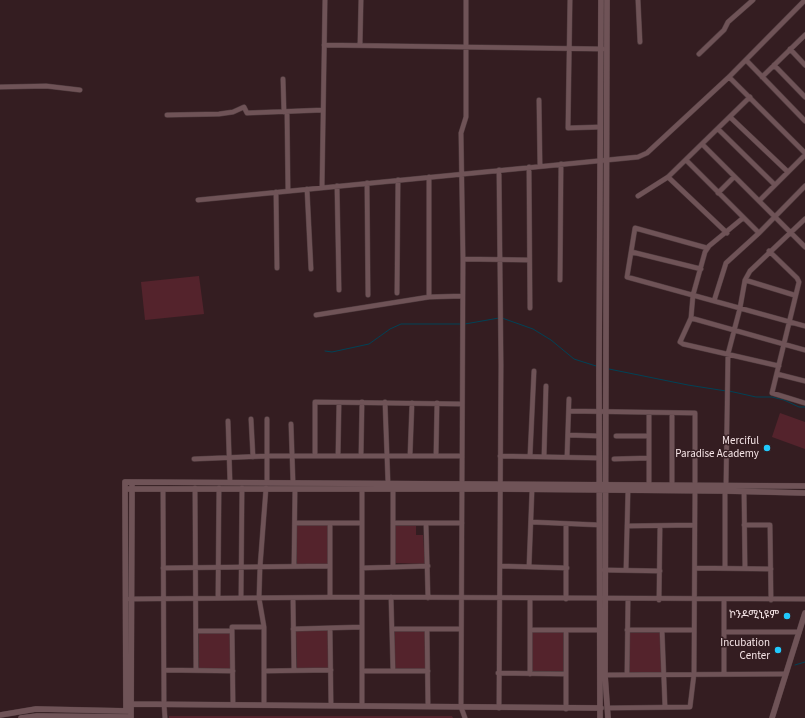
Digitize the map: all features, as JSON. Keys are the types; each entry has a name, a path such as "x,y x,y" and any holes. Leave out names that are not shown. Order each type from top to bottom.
{"street":[{"path":"322,188 324,0"},
{"path":"360,45 361,0"},
{"path":"465,718 461,707 463,259 461,134 466,117 466,0"},
{"path":"570,0 568,128 600,127"},
{"path":"601,0 604,49 599,356 599,458 603,490 606,570 599,630 602,675 608,718"},
{"path":"602,484 606,412 606,361 603,160 600,127 607,0"},
{"path":"638,0 640,42"},
{"path":"745,0 749,4"},
{"path":"699,54 724,30 728,22 753,0"},
{"path":"198,200 632,158 647,152 729,77 803,1"},
{"path":"762,77 805,35"},
{"path":"324,45 604,49"},
{"path":"790,49 805,65"},
{"path":"746,60 805,121"},
{"path":"774,65 804,93"},
{"path":"729,77 805,154 759,201"},
{"path":"283,79 286,112 288,191"},
{"path":"0,87 46,86 80,90"},
{"path":"638,196 668,177 750,97"},
{"path":"539,100 540,166"},
{"path":"167,115 219,114 233,112 244,107 247,113 323,110"},
{"path":"730,117 788,172"},
{"path":"718,129 774,185"},
{"path":"702,144 805,247"},
{"path":"686,160 759,233"},
{"path":"560,280 561,164"},
{"path":"529,167 530,308"},
{"path":"499,170 499,708"},
{"path":"429,296 430,177"},
{"path":"668,177 727,233"},
{"path":"718,193 734,177"},
{"path":"397,293 398,180"},
{"path":"367,183 368,295"},
{"path":"337,186 340,290"},
{"path":"714,300 726,263 759,233 805,186"},
{"path":"307,189 311,269"},
{"path":"276,192 277,268"},
{"path":"743,218 727,233 707,248 693,295 690,318 680,341 681,343 779,366"},
{"path":"725,568 728,354 733,330 740,308 747,275 769,251 805,219"},
{"path":"707,248 635,228 627,276 805,326"},
{"path":"769,251 798,280 785,344 772,393 805,403"},
{"path":"632,252 701,269"},
{"path":"463,259 529,260"},
{"path":"745,280 794,295"},
{"path":"316,315 429,296 462,296"},
{"path":"690,318 805,350"},
{"path":"530,456 534,371"},
{"path":"777,374 805,381"},
{"path":"544,457 546,386"},
{"path":"567,457 569,399"},
{"path":"315,456 315,402 462,404"},
{"path":"338,456 339,402"},
{"path":"361,456 362,402"},
{"path":"385,402 388,483"},
{"path":"410,456 412,403"},
{"path":"436,456 437,403"},
{"path":"0,715 36,709 128,707 164,704 428,706 566,709 689,708 694,674 695,413 569,411"},
{"path":"649,413 649,484"},
{"path":"672,413 672,485"},
{"path":"251,419 253,456"},
{"path":"264,705 264,627 259,598 266,485 267,419"},
{"path":"228,421 230,482"},
{"path":"291,424 293,482"},
{"path":"568,435 599,436"},
{"path":"616,436 649,436"},
{"path":"194,459 253,456 462,456"},
{"path":"500,456 599,458"},
{"path":"614,459 649,458"},
{"path":"20,718 37,716 131,716 128,707 125,599 125,482 230,482 295,489 393,489 462,486"},
{"path":"128,707 133,599 132,482"},
{"path":"125,489 242,488 293,482 388,483 500,487 649,484 695,488"},
{"path":"500,487 532,490 628,490 726,488 774,485 805,486"},
{"path":"774,485 774,492"},
{"path":"195,488 196,670"},
{"path":"218,598 219,488"},
{"path":"242,488 242,598"},
{"path":"726,488 744,491 805,493"},
{"path":"162,489 164,704 166,718"},
{"path":"294,566 295,489"},
{"path":"362,489 362,706"},
{"path":"393,489 393,566"},
{"path":"529,567 532,490"},
{"path":"600,718 599,709 602,675 603,599 599,570 600,525 603,490"},
{"path":"626,570 628,490"},
{"path":"744,491 745,568"},
{"path":"531,522 600,525"},
{"path":"295,523 362,523"},
{"path":"330,523 330,597"},
{"path":"393,523 462,523"},
{"path":"426,524 428,598"},
{"path":"566,524 566,599"},
{"path":"627,526 694,525"},
{"path":"744,525 770,525 771,600"},
{"path":"659,600 660,526"},
{"path":"163,568 330,566"},
{"path":"362,568 428,566"},
{"path":"500,566 567,568"},
{"path":"695,568 771,569"},
{"path":"599,570 660,571"},
{"path":"125,599 330,597 628,600 805,599"},
{"path":"391,597 393,671"},
{"path":"293,598 294,670"},
{"path":"530,599 530,674"},
{"path":"627,674 628,600"},
{"path":"724,600 724,674"},
{"path":"772,718 784,674 805,614"},
{"path":"233,705 232,627 264,627"},
{"path":"293,629 362,627"},
{"path":"330,628 331,705"},
{"path":"427,628 428,706"},
{"path":"392,629 461,629"},
{"path":"530,630 599,630"},
{"path":"566,630 566,709"},
{"path":"627,630 693,630"},
{"path":"662,630 665,707"},
{"path":"196,631 232,631"},
{"path":"724,632 799,632"},
{"path":"164,670 233,670"},
{"path":"264,671 331,670"},
{"path":"362,671 428,671"},
{"path":"498,673 566,674"},
{"path":"602,675 784,674"}],"shaded area":[{"path":"199,276 204,314 145,320 141,282"},
{"path":"780,413 805,422 805,449 772,437"},
{"path":"297,525 328,525 328,564 297,564"},
{"path":"395,526 416,526 416,535 423,535 425,564 395,563"},
{"path":"296,631 328,631 328,668 297,668"},
{"path":"395,631 425,631 425,669 395,669"},
{"path":"532,632 563,632 563,671 532,671"},
{"path":"199,633 230,633 230,669 199,669"},
{"path":"630,633 661,633 661,672 630,672"},
{"path":"169,716 452,716 453,718 169,718"}],"waterway":[{"path":"465,324 499,318"},
{"path":"502,318 533,329 551,340 574,359 596,366"},
{"path":"325,351 332,352 369,344 390,329 401,324 462,324"},
{"path":"609,369 726,391"},
{"path":"729,391 756,397 772,397 784,400 799,407 805,407"},
{"path":"795,665 805,662"}],"place":[{"name":"Merciful Paradise Academy","path":"767,448"},
{"name":"ኮንዶሚኒዩም","path":"787,616"},
{"name":"Incubation Center","path":"778,650"}]}
